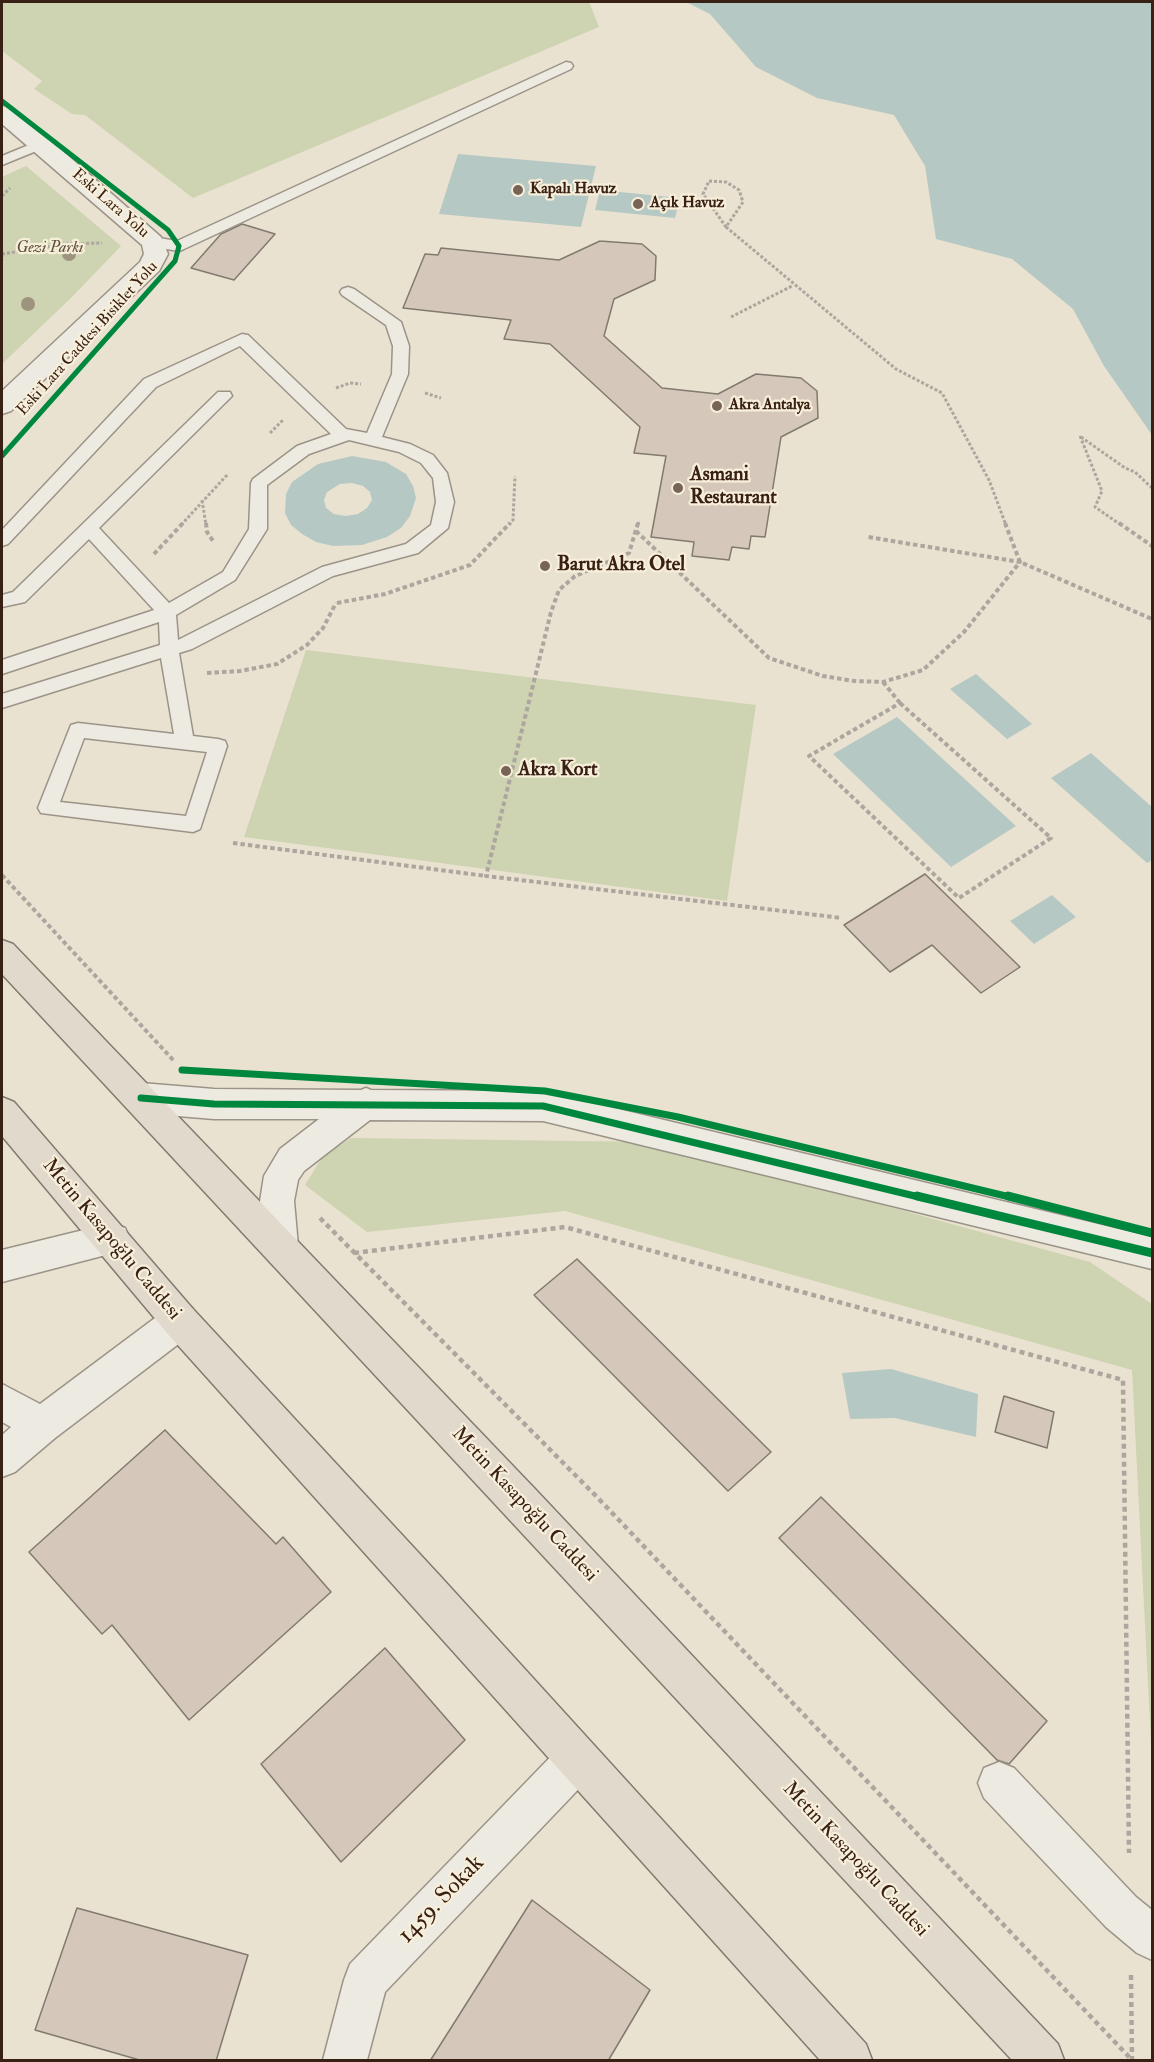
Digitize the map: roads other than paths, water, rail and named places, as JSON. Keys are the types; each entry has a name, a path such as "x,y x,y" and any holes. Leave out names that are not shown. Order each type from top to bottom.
{"main road":[{"name":"Metin Kasapoğlu Caddesi","path":"2,953 280,1246 1042,2061"},
{"name":"Metin Kasapoğlu Caddesi","path":"2,1112 180,1321 427,1591 849,2061"}],"street":[{"name":"Eski Lara Yolu","path":"2,113 153,242 156,254 150,266 2,405"},
{"path":"141,1098 214,1104 366,1103 543,1106 1152,1253"},
{"path":"280,1246 277,1201 281,1176 292,1160 366,1103"},
{"path":"2,1266 112,1239"},
{"path":"2,1459 42,1425 180,1321"},
{"path":"2,1402 42,1425"},
{"name":"1459. Sokak","path":"345,2061 366,1980 577,1760"},
{"path":"999,1783 1141,1929"}],"lane":[{"path":"153,242 179,246 566,66"},
{"path":"2,161 41,144"},
{"path":"348,292 393,322 401,346 400,374 372,440"},
{"path":"2,540 150,383 242,339 343,436"},
{"path":"2,601 19,597 224,396"},
{"path":"2,667 167,612 229,576 258,529 259,483 303,450 348,434 404,448 427,459 441,477 445,502 439,528 412,549 328,571 186,644 2,701"},
{"path":"89,528 167,612 169,650 185,742"},
{"path":"78,730 185,742 218,746 193,824 48,808 78,730"}],"place":[{"name":"Kapalı Havuz","path":"518,190"},
{"name":"Açık Havuz","path":"638,204"},
{"name":"Akra Antalya","path":"717,406"},
{"name":"Asmani Restaurant","path":"678,488"},
{"name":"Barut Akra Otel","path":"545,566"},
{"name":"Akra Kort","path":"506,771"}],"park label":[{"name":"Gezi Parkı","path":"50,249"}]}
